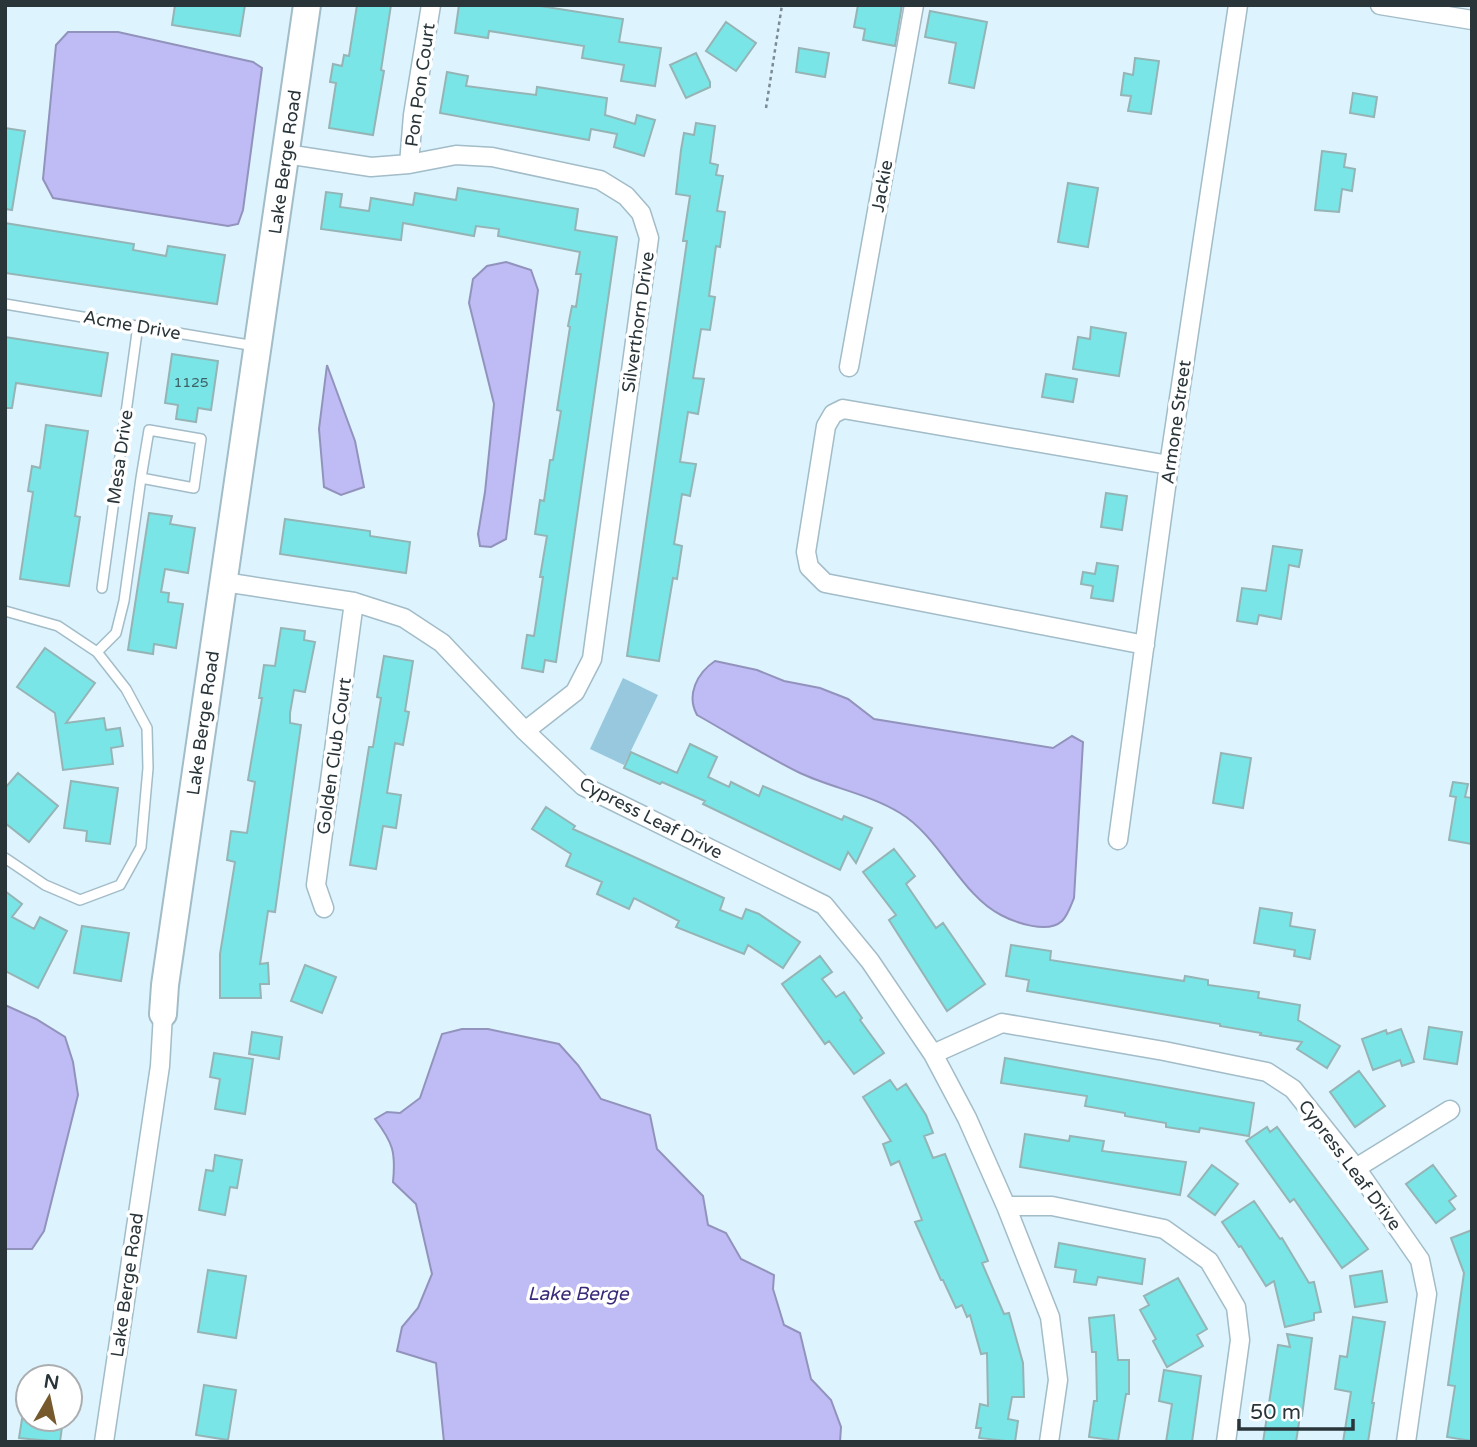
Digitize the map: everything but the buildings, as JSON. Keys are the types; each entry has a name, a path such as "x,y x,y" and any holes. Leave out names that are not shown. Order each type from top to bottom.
{"street":[{"name":"Lake Berge Road","path":"104,1442 160,1066 165,985 307,5"},
{"name":"Pon Pon Court","path":"409,164 413,115 431,5"},
{"name":"Jackie","path":"849,367 914,5"},
{"name":"Armone Street","path":"1118,840 1169,465 1238,5"},
{"path":"1380,5 1472,20"},
{"name":"Silverthorn Drive","path":"286,154 371,167 409,164 456,155 492,157 600,180 625,196 641,213 649,238 592,659 575,692 525,732"},
{"path":"1145,645 825,583 809,567 806,552 826,426 833,414 843,409 1169,465"},
{"name":"Cypress Leaf Drive","path":"224,582 354,602 404,618 442,643 525,732 583,786 824,905 870,961 933,1054 967,1118 1006,1206 1050,1317 1058,1380 1049,1442"},
{"name":"Golden Club Court","path":"324,908 316,885 354,602"},
{"name":"Cypress Leaf Drive","path":"933,1054 1002,1023 1266,1072 1293,1089 1356,1168 1420,1260 1427,1294 1406,1442"},
{"path":"1356,1168 1450,1110"},
{"path":"1006,1206 1052,1206 1164,1229 1209,1261 1236,1307 1240,1340 1226,1442"}],"lane":[{"name":"Acme Drive","path":"5,304 258,347"},
{"name":"Mesa Drive","path":"102,588 138,325"},
{"path":"97,652 116,633 124,601 141,478 149,430 201,439 194,488 141,478"},
{"path":"5,611 58,626 97,652 126,689 147,728 148,768 141,847 120,885 79,900 45,886 5,858"}],"path":[{"path":"766,108 782,5"}],"shaded area":[{"path":"623,678 658,695 624,765 590,749"}],"water":[{"path":"68,32 118,32 253,62 262,68 243,210 238,224 228,226 53,198 43,179 56,45"},
{"path":"506,262 531,270 538,290 506,539 491,547 480,546 478,534 494,404 469,303 473,279 487,266"},
{"path":"327,365 355,441 364,487 341,495 324,487 319,429"},
{"path":"715,661 757,670 784,681 820,688 848,699 874,719 1053,748 1072,736 1083,742 1074,898 1064,919 1056,925 1041,927 1023,924 1001,915 974,894 927,836 900,813 876,801 800,773 697,715 693,700 695,685 703,672"},
{"path":"5,1005 36,1019 65,1037 73,1062 78,1095 44,1231 32,1249 5,1249"},
{"name":"Lake Berge","path":"462,1029 488,1029 559,1044 578,1065 601,1099 650,1115 657,1149 703,1196 708,1225 726,1233 741,1259 774,1275 773,1289 784,1325 800,1333 811,1379 831,1400 841,1427 840,1442 444,1442 436,1363 397,1351 402,1327 418,1308 432,1274 416,1204 393,1182 392,1148 375,1119 387,1112 400,1113 420,1098 442,1034"}]}
